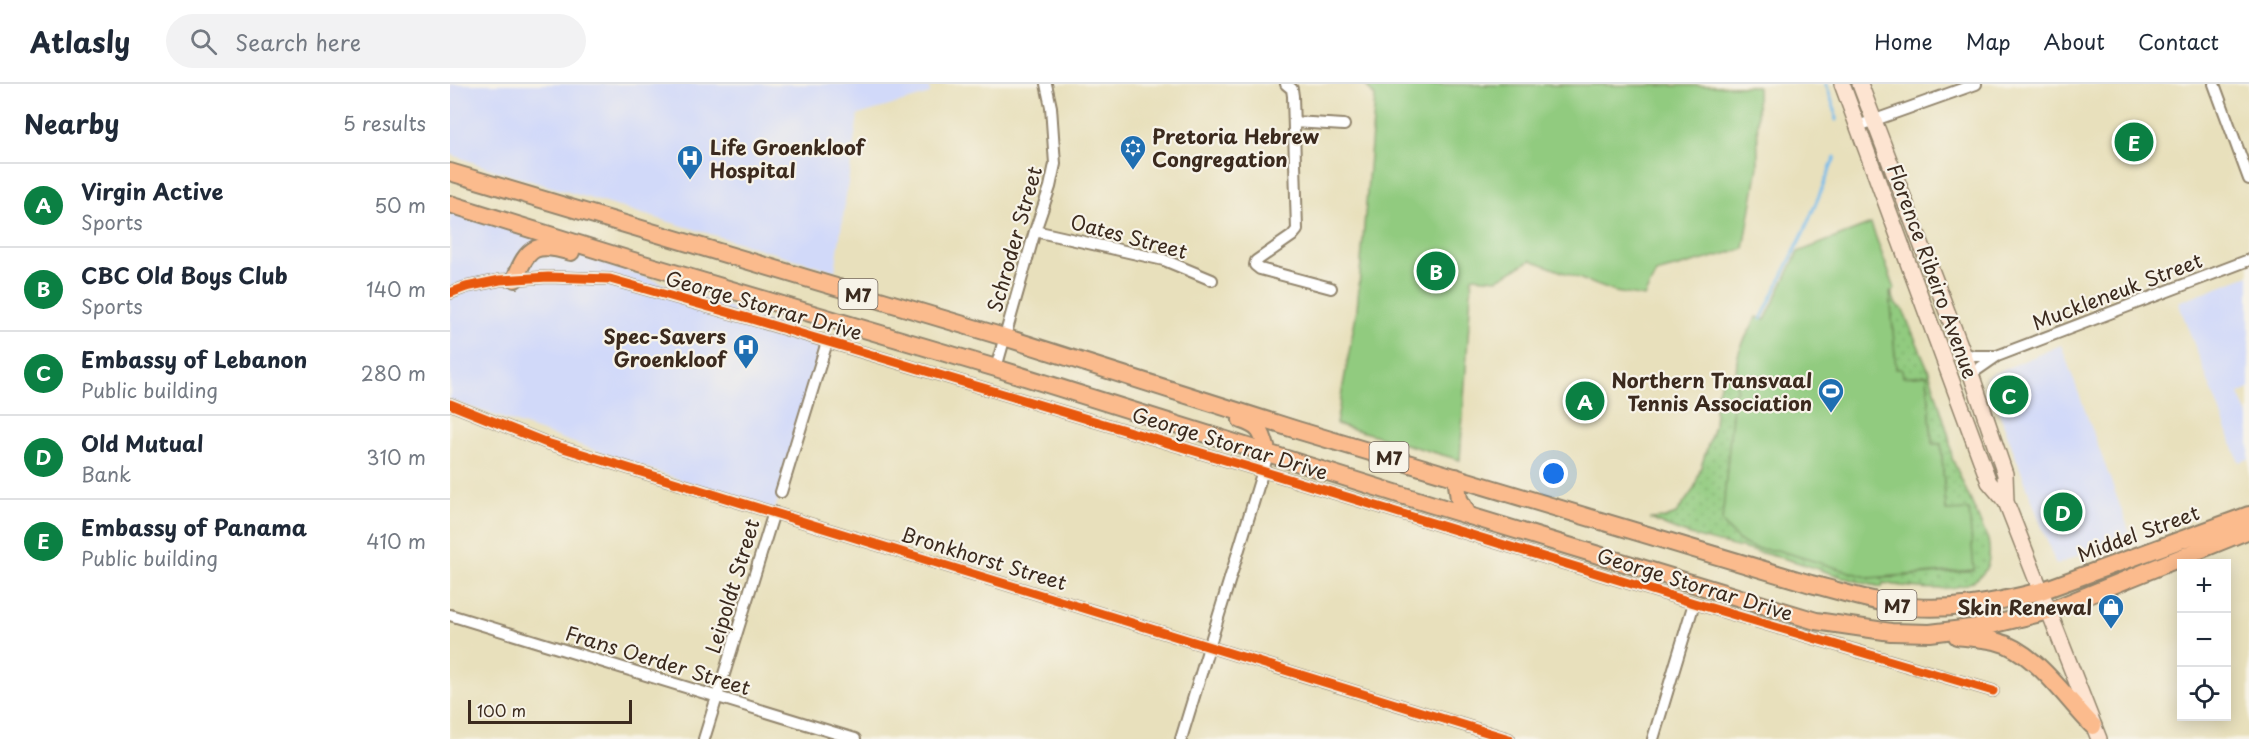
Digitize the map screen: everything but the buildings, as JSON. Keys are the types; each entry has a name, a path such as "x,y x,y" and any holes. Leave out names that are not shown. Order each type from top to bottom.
{"main road":[{"name":"Florence Ribeiro Avenue","path":"1842,84 1989,482 2006,502 2096,733"},
{"name":"Florence Ribeiro Avenue","path":"1860,84 1971,374 2005,474 2006,502"},
{"name":"George Storrar Drive","path":"450,172 701,249 1005,337 1297,430 1811,584 1896,605 1929,607 1972,605 2041,591"},
{"name":"George Storrar Drive","path":"450,204 630,260 996,368 1268,454 1816,621 1875,630 1930,633 1988,626 2049,611"},
{"path":"1909,268 1914,259 1908,234 1912,224"},
{"path":"515,279 526,255 540,247 555,247 607,262 630,260"},
{"path":"1160,386 1168,395 1180,402 1257,426 1261,430 1268,454"},
{"path":"1268,454 1280,436 1297,430"},
{"path":"1427,503 1444,496 1456,477"},
{"path":"1456,477 1459,499 1469,516"},
{"name":"Middel Street","path":"2041,591 2249,514"},
{"name":"Middel Street","path":"2049,611 2249,530"},
{"path":"1930,633 1994,640 2015,649 2034,662 2096,733"}],"street":[{"name":"Schroder Street","path":"996,368 1055,164 1051,107 1046,84"},
{"path":"1286,84 1292,89 1296,230 1292,236 1256,261 1255,265 1260,269 1331,288"},
{"path":"1858,126 1976,84"},
{"path":"2214,84 2249,179"},
{"path":"1294,122 1344,125"},
{"name":"Oates Street","path":"1035,231 1164,260 1212,280"},
{"name":"Muckleneuk Street","path":"1971,374 1997,356 2249,260"},
{"name":"George Storrar Drive","path":"450,293 490,281 548,277 610,279 1262,471 1694,603 1993,691"},
{"path":"782,492 827,342"},
{"name":"Muckleneuk Street","path":"1962,353 1997,356"},
{"name":"Bronkhorst Street","path":"450,404 547,443 1509,739"},
{"path":"1180,739 1268,454"},
{"name":"Leipoldt Street","path":"704,739 774,512"},
{"path":"1653,739 1694,603"},
{"name":"Frans Oerder Street","path":"450,615 855,739"}],"shaded area":[{"name":"Life Groenkloof Hospital","path":"450,84 929,84 930,94 858,115 835,271 494,170 450,154"},
{"path":"450,207 827,342 774,512 450,400"},
{"path":"2249,275 2249,389 2239,394 2249,418 2249,459 2239,462 2178,302"},
{"path":"2061,345 2130,533 2056,565 1986,377"}],"green space":[{"path":"1365,84 1757,86 1758,166 1744,249 1656,273 1644,297 1615,292 1531,260 1498,279 1472,277 1460,460 1336,424 1357,309 1375,97"},
{"name":"Northern Transvaal Tennis Association","path":"1871,224 1895,289 1890,292 1896,369 1902,369 1903,377 1927,375 1932,444 1941,444 1946,511 1969,510 1974,570 1870,578 1777,550 1752,547 1733,535 1722,522 1734,393 1737,391 1737,359 1742,344 1757,317 1765,320 1798,252"},
{"path":"1891,291 1896,305 1902,308 1929,371 1949,437 1952,458 1988,540 1989,560 1982,574 1971,583 1955,587 1917,588 1883,583 1882,587 1684,533 1651,519 1676,514 1694,489 1714,426 1716,397 1724,373 1736,374 1743,451 1781,546 1883,578 1974,570 1946,511 1941,444 1932,444 1927,375 1903,377 1896,370"}],"waterway":[{"path":"1826,84 1836,120"},
{"path":"1761,319 1804,232 1835,157"}],"cycle path":[{"path":"450,293 500,280 548,277 610,279 1262,471 1694,603 1993,691"},
{"path":"450,404 547,443 1509,739"}],"place":[{"name":"Embassy of Panama","path":"2134,142"},
{"name":"Pretoria Hebrew Congregation","path":"1133,171"},
{"name":"Life Groenkloof Hospital","path":"690,181"},
{"name":"CBC Old Boys Club","path":"1436,271"},
{"name":"Spec-Savers Groenkloof","path":"746,370"},
{"name":"Embassy of Lebanon","path":"2009,395"},
{"name":"Virgin Active","path":"1585,401"},
{"name":"Northern Transvaal Tennis Association","path":"1831,414"},
{"name":"Old Mutual","path":"2063,512"},
{"name":"Skin Renewal","path":"2111,630"}]}
